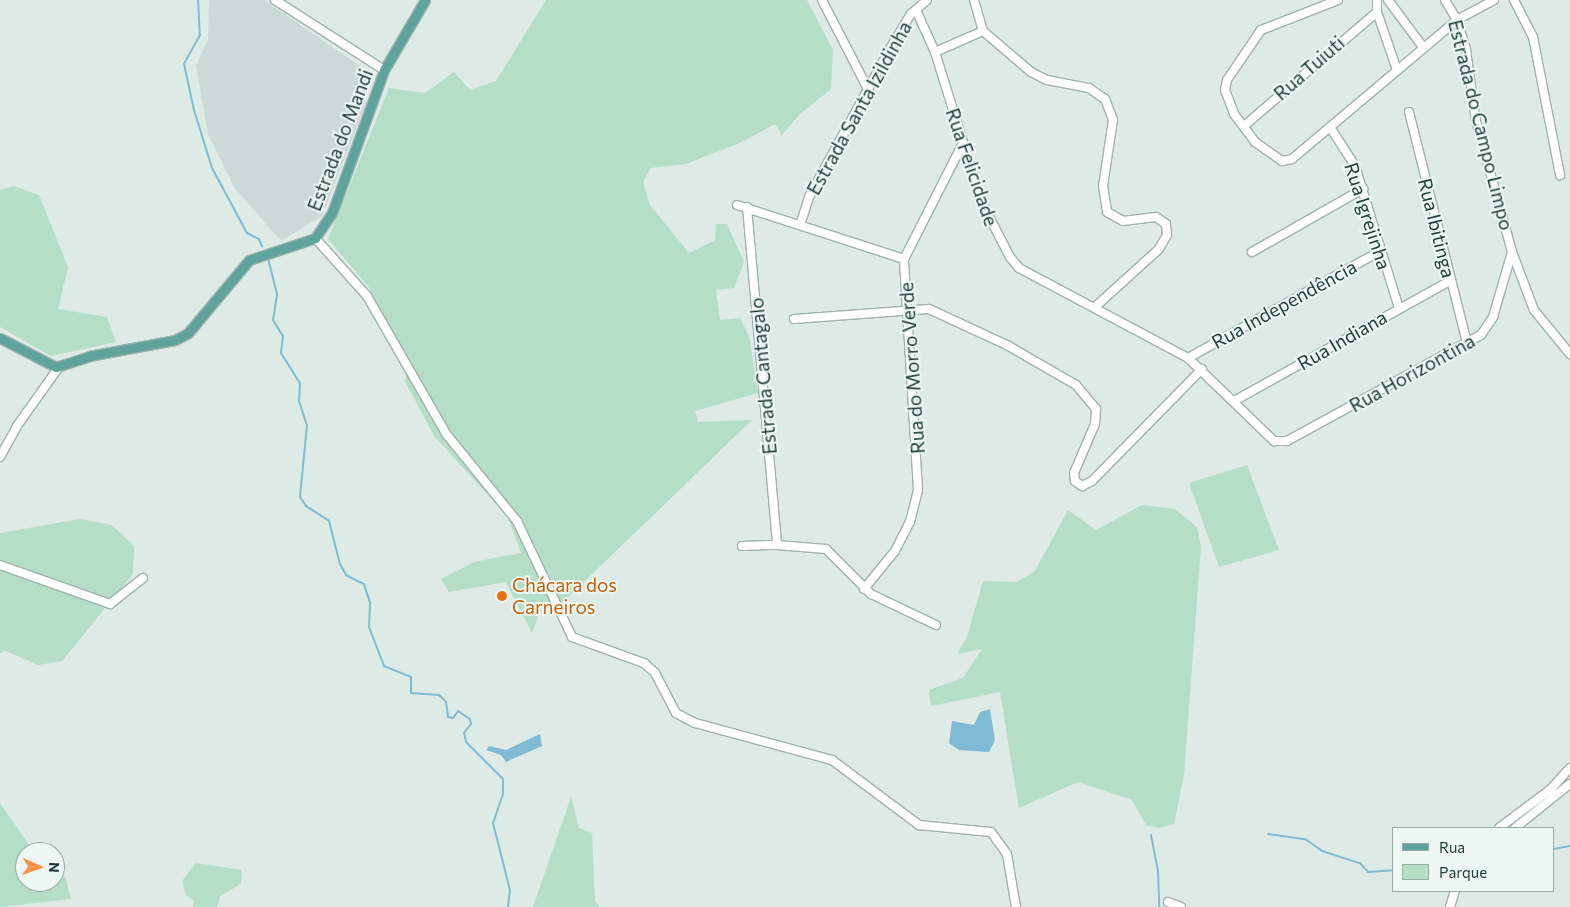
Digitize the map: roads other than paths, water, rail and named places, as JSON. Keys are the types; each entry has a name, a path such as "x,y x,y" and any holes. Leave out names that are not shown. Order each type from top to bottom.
{"main road":[{"name":"Estrada do Mandi","path":"59,367 89,356 184,337 249,260 315,238 332,213 384,70 425,0"},
{"path":"0,338 59,367"}],"street":[{"path":"275,0 384,70"},
{"path":"822,0 869,91"},
{"name":"Estrada Santa Izildinha","path":"800,222 809,198 869,91 916,10 927,0"},
{"path":"974,0 983,31 1038,76 1100,94 1113,120 1102,186 1104,207 1111,216 1123,221 1156,217 1166,224 1167,234 1159,249 1095,307"},
{"path":"1338,0 1269,25 1250,43 1228,80 1228,102 1244,126 1273,156 1282,161 1292,159 1457,20 1494,0"},
{"path":"1377,0 1377,12 1397,70"},
{"path":"1388,0 1423,47"},
{"name":"Estrada do Campo Limpo","path":"1445,0 1457,20 1466,50 1476,122 1512,252 1534,310 1570,354"},
{"path":"1514,0 1533,36 1560,175"},
{"name":"Rua Felicidade","path":"916,10 935,52 962,145 982,203 1010,257 1019,268 1188,358 1234,400 1269,438 1278,442 1290,439"},
{"name":"Rua Tuiuti","path":"1244,126 1377,12"},
{"path":"935,52 983,31"},
{"name":"Rua Ibitinga","path":"1409,112 1468,343"},
{"name":"Rua Igrejinha","path":"1330,127 1355,166 1380,252 1399,308"},
{"name":"Rua do Morro Verde","path":"864,589 903,535 918,490 918,447 906,308 904,260 962,145"},
{"path":"1252,252 1363,189"},
{"path":"737,204 800,222 904,260"},
{"name":"Estrada Cantagalo","path":"747,207 777,545"},
{"path":"315,238 367,296 447,434 517,520 572,637 644,663 655,673 676,713 695,723 832,760 920,825 991,832 1007,854 1016,907"},
{"name":"Rua Independência","path":"1188,358 1380,252"},
{"name":"Rua Horizontina","path":"1290,439 1468,343 1490,324 1512,252"},
{"name":"Rua Indiana","path":"1234,400 1451,280"},
{"path":"794,319 906,308 929,309 1007,345 1088,394 1097,417 1074,473 1075,481 1082,486 1092,481 1202,369"},
{"path":"0,457 17,426 59,367"},
{"path":"742,546 777,545 826,549 864,589 936,625"},
{"path":"0,565 110,604 143,578"},
{"path":"1500,827 1551,789 1570,768"},
{"path":"1516,827 1569,785"},
{"path":"1450,907 1454,892"},
{"path":"1168,902 1181,907"}],"water":[{"path":"990,709 995,740 989,752 959,750 949,743 952,721 974,725 980,712"},
{"path":"540,734 542,746 506,762 501,755 486,750 489,746 506,750"}],"waterway":[{"path":"198,0 200,35 184,64 194,110 212,168 247,233 259,239 262,246"},
{"path":"268,258 277,295 273,320 283,336 281,353 300,383 299,401 307,425 300,497 306,506 329,521 340,564 346,575 364,584 370,602 369,627 384,666 411,677 411,693 439,695 446,702 448,717 453,718 458,711 470,719 471,724 464,733 466,742 503,779 503,794 493,823 510,890 508,907"},
{"path":"1268,834 1305,839 1322,851 1360,863 1368,872 1392,870"},
{"path":"1151,835 1158,871 1159,907"},
{"path":"1555,849 1570,846"}],"place":[{"name":"Chácara dos Carneiros","path":"502,596"}]}
